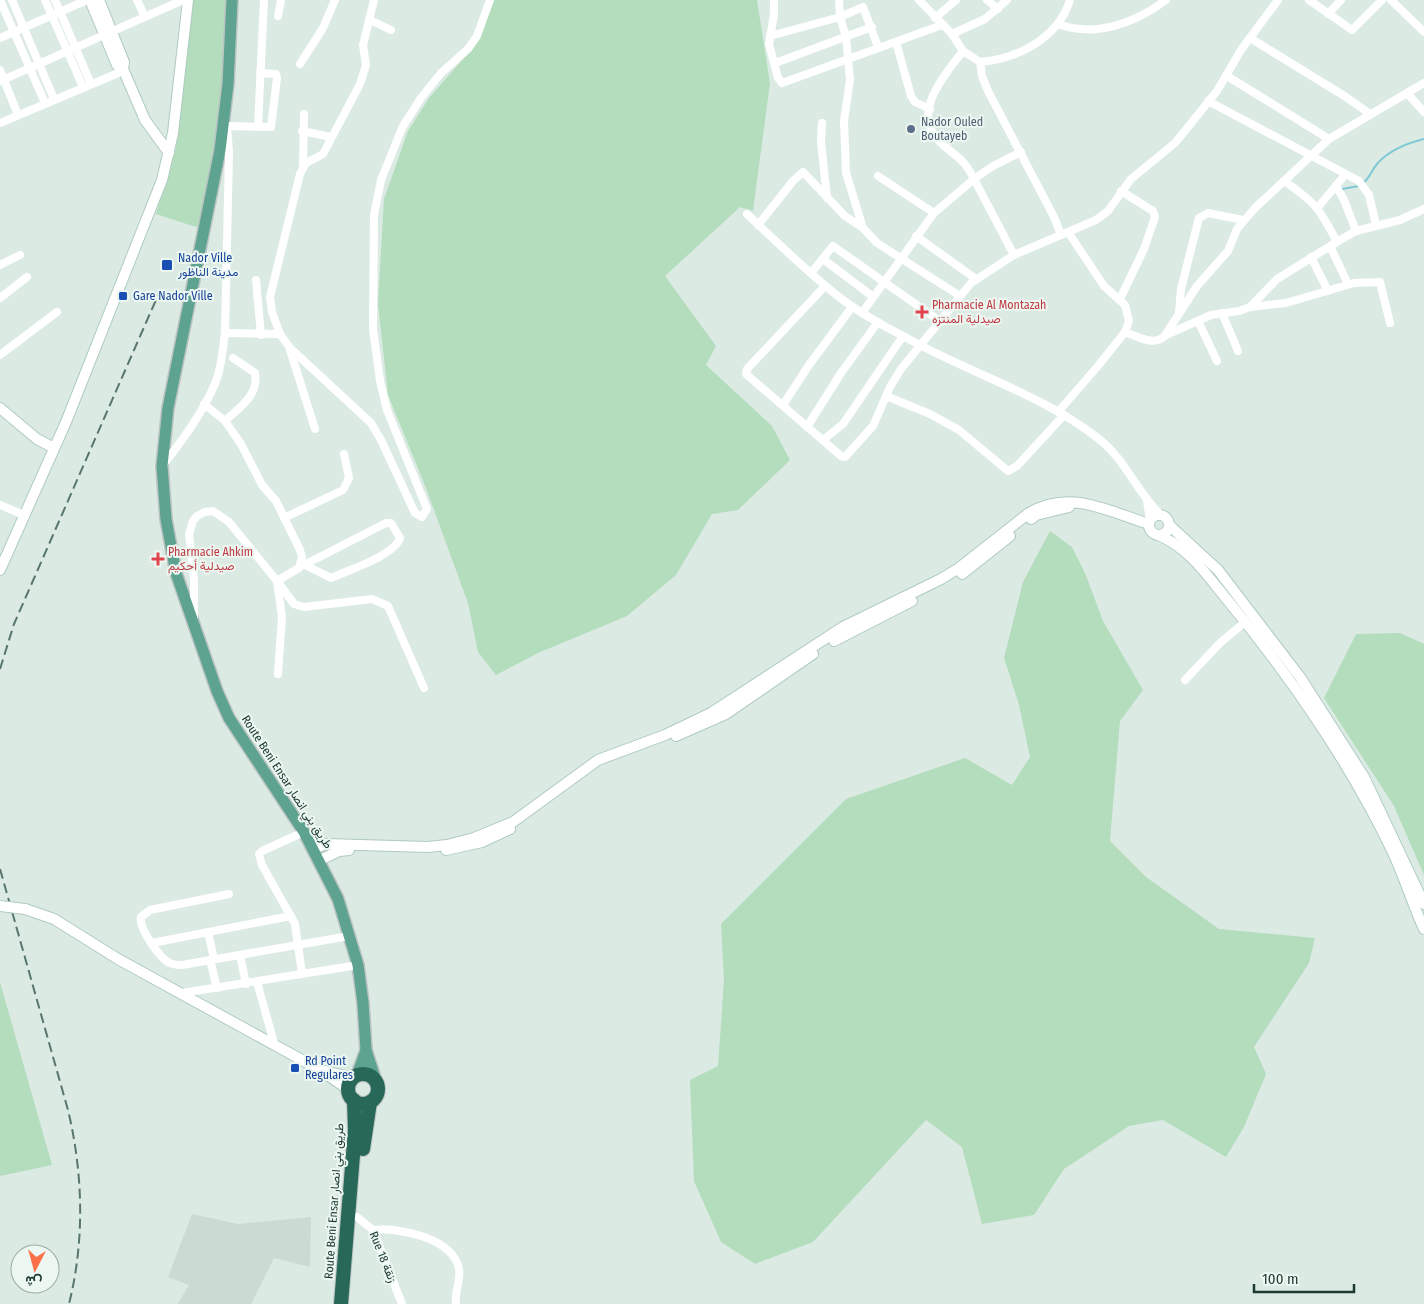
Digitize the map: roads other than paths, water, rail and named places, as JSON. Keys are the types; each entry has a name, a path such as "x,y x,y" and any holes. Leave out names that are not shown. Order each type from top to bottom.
{"highway":[{"path":"368,1075 376,1082 378,1091 370,1102 359,1103 353,1086 368,1075"},
{"name":"Route Beni Ensar طريق بني انصار","path":"341,1304 355,1130 353,1086"},
{"name":"Route Beni Ensar طريق بني انصار","path":"350,1304 356,1217 364,1138 370,1102"}],"main road":[{"name":"Route Beni Ensar طريق بني انصار","path":"232,0 226,104 220,150 173,374 162,466 170,546 176,573 228,718 304,832 320,860 338,899 358,965 364,1003 366,1050 376,1082"},
{"name":"Route Beni Ensar طريق بني انصار","path":"353,1086 366,1050"}],"street":[{"path":"0,0 45,104"},
{"path":"12,0 54,99"},
{"path":"45,0 72,50"},
{"path":"55,0 72,50 87,86"},
{"path":"0,38 89,0 108,33"},
{"path":"99,0 117,65 123,70 145,120 169,153"},
{"path":"137,0 145,18"},
{"path":"258,127 264,0"},
{"path":"278,16 281,0"},
{"path":"300,64 323,28 335,0"},
{"path":"303,166 322,154 360,84 366,65 363,45 374,0"},
{"path":"304,114 302,131 303,166 270,296 272,312 280,334 290,348 371,423 381,440 415,513 422,517 427,509 387,410 380,381 373,329 374,215 381,180 403,126 441,73 468,49 477,36 490,0"},
{"path":"774,0 769,48 780,81 785,83 878,47 942,25"},
{"path":"839,0 840,18 846,37 850,80 844,121 846,173 863,228"},
{"path":"919,0 952,34 963,51 980,62 1023,52 1058,24 1070,0"},
{"path":"935,18 956,0"},
{"path":"987,0 998,9"},
{"path":"952,34 985,19 1006,0"},
{"path":"1058,24 1073,30 1106,28 1140,17 1166,0"},
{"path":"825,286 746,372 753,381 841,456 848,456 873,426 895,379 960,296 976,279 1014,255 1103,216 1121,191 1145,166 1175,143 1208,101 1278,0"},
{"path":"1309,0 1354,30 1382,0"},
{"path":"1328,14 1341,0"},
{"path":"1391,0 1424,32"},
{"path":"0,570 54,448 151,209 169,153 180,61 183,51 182,1 2,80"},
{"path":"770,36 840,18 863,7 878,47"},
{"path":"370,20 391,30"},
{"path":"775,63 872,27"},
{"path":"1250,38 1346,97 1370,114"},
{"path":"896,42 911,96 915,102 930,109"},
{"path":"963,51 934,91 930,109 930,126 936,137 962,159 1014,255"},
{"path":"886,396 930,414 959,430 1008,471 1017,466 1061,414 1125,332 1129,316 1125,305 1104,286 1054,217 982,76 980,62"},
{"path":"0,70 2,80 18,115"},
{"path":"0,123 123,70"},
{"path":"227,126 271,127 277,78 276,74 260,73"},
{"path":"1226,76 1329,139"},
{"path":"1166,335 1197,286 1228,251 1243,220 1329,139 1424,83"},
{"path":"1407,93 1424,112"},
{"path":"1208,101 1365,187 1376,225"},
{"path":"162,466 178,446 204,404 218,375 225,333 229,152 226,104"},
{"path":"822,122 827,198"},
{"path":"302,131 331,138"},
{"path":"862,313 872,296 934,213 974,179 993,166 1021,152"},
{"path":"758,225 801,173 807,174 827,198 845,216 863,228 873,240 960,296"},
{"path":"1318,207 1345,175"},
{"path":"878,176 934,213"},
{"path":"1284,181 1318,207 1348,284"},
{"path":"1336,186 1344,200 1356,231"},
{"path":"1120,299 1150,236 1156,218 1153,211 1121,191"},
{"path":"1250,307 1277,279 1356,231 1400,220 1424,209"},
{"path":"747,214 811,274 852,307 920,346 1061,414 1109,447 1147,499 1167,519 1169,525 1218,570 1272,638 1350,773 1394,856 1424,929"},
{"path":"1178,314 1181,289 1199,218 1208,214 1243,220"},
{"path":"916,236 976,279"},
{"path":"811,274 833,246 940,322"},
{"path":"0,264 20,255"},
{"path":"1311,257 1328,291"},
{"path":"822,259 872,296"},
{"path":"0,298 28,277"},
{"path":"256,280 261,335"},
{"path":"1125,332 1155,341 1198,321 1222,313 1239,311 1250,307 1286,304 1348,284 1380,282 1390,323"},
{"path":"783,405 809,365 852,307"},
{"path":"0,355 57,312"},
{"path":"1222,313 1238,351"},
{"path":"1198,321 1218,361"},
{"path":"807,427 840,373 878,322"},
{"path":"225,333 280,334"},
{"path":"823,440 843,424 902,336"},
{"path":"290,348 316,429"},
{"path":"225,421 255,390 255,373 234,358"},
{"path":"204,404 225,421 284,518 300,550 303,564"},
{"path":"0,408 37,439 54,448"},
{"path":"284,518 343,490 349,478 344,454"},
{"path":"1147,499 1152,528 1183,550 1245,622 1314,709 1364,777 1424,904"},
{"path":"314,849 326,844 338,848 447,845 474,838 513,822 598,760 665,735 720,709 844,627 942,579 960,568 1040,506 1055,502 1080,503 1152,528 1167,531 1169,525"},
{"path":"0,504 24,515"},
{"path":"194,620 194,580 189,534 193,521 205,512 213,511 229,522 277,580 294,604 299,607 372,599 388,606 424,688"},
{"path":"1152,528 1155,516 1161,515"},
{"path":"277,580 295,571 303,564 386,523 391,523 400,537 400,541 388,551 331,578 303,564"},
{"path":"277,580 282,617 278,674"},
{"path":"1186,680 1220,643 1245,622"},
{"path":"302,974 295,924 262,865 260,854 262,851 304,832"},
{"path":"320,860 338,848"},
{"path":"229,894 144,913 140,920 152,943 170,963 182,965 349,936"},
{"path":"0,906 25,909 54,919 118,959 322,1071 353,1086"},
{"path":"152,943 291,916"},
{"path":"208,932 217,988"},
{"path":"240,955 246,984"},
{"path":"182,993 358,965"},
{"path":"258,982 274,1043"},
{"name":"Rue 18 زنقة","path":"356,1217 373,1230 402,1304"},
{"path":"373,1230 396,1229 410,1233 439,1244 450,1252 456,1261 460,1274 456,1304"}],"waterway":[{"path":"1363,183 1377,164 1392,151 1424,139"},
{"path":"1342,189 1359,186"}],"railway":[{"path":"0,669 14,624 159,293"},
{"path":"0,869 68,1110 77,1158 80,1231 78,1256 69,1304"}],"place":[{"name":"Nador Ouled Boutayeb","path":"911,129"},
{"name":"Nador Ville مدينة الناظور","path":"167,265"},
{"name":"Gare Nador Ville","path":"123,296"},
{"name":"Pharmacie Al Montazah صيدلية المنتزه","path":"922,312"},
{"name":"Pharmacie Ahkim صيدلية أحكيم","path":"158,559"},
{"name":"Rd Point Regulares","path":"295,1068"}]}
